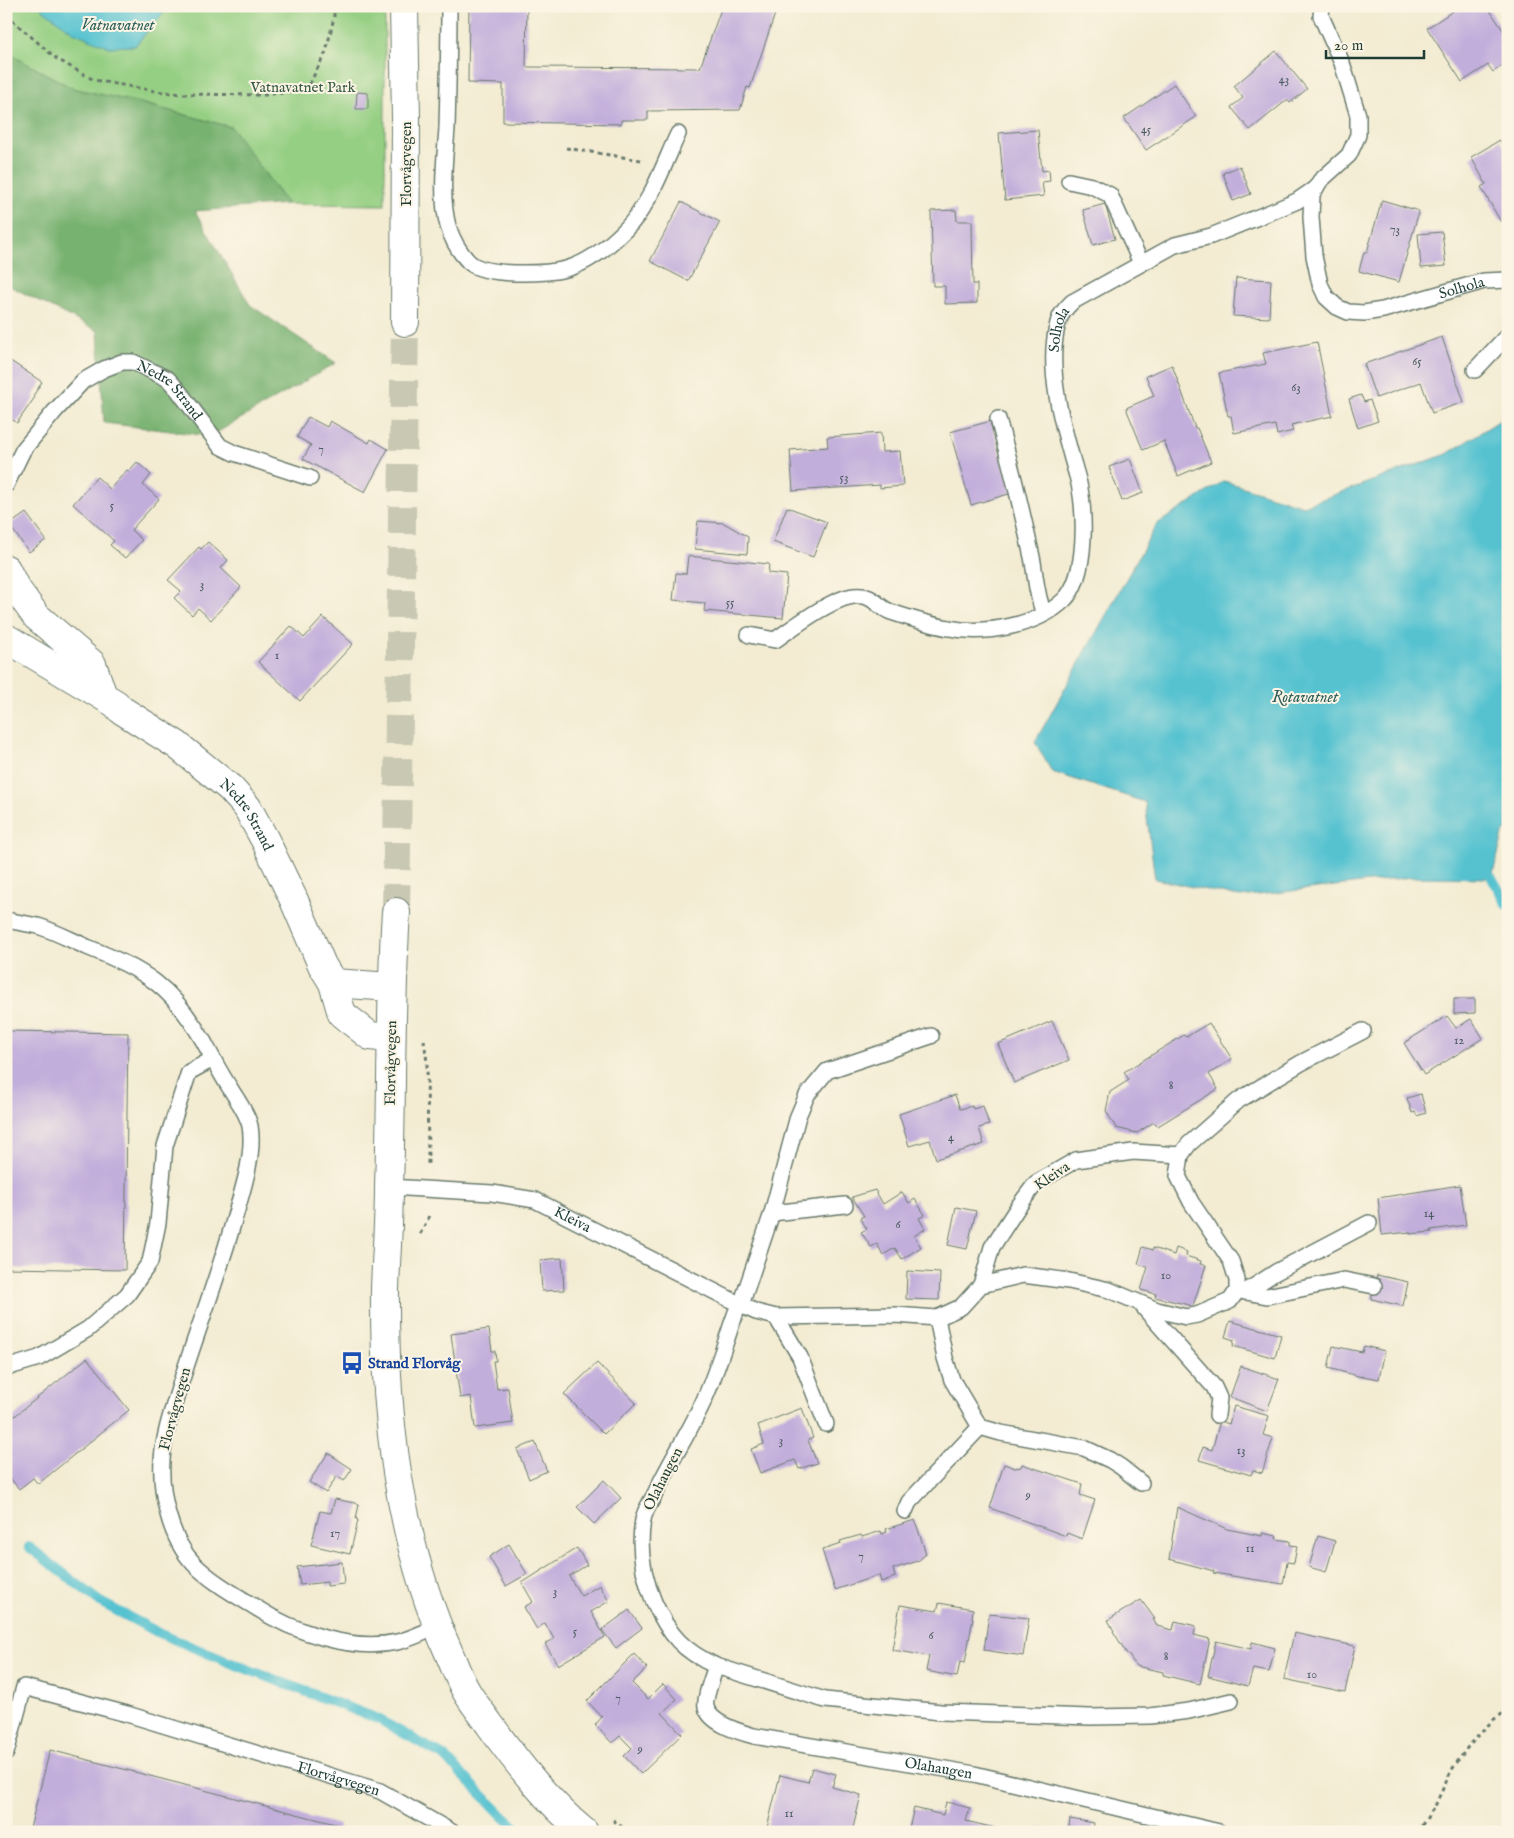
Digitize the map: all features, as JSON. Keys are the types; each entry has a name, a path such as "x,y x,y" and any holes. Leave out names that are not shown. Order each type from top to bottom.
{"main road":[{"name":"Florvågvegen","path":"404,6 406,322"},
{"path":"6,568 15,587 36,616 92,664 103,696"},
{"name":"Nedre Strand","path":"6,638 116,704 120,709 177,745 230,788 246,807 265,840 293,898 322,966 333,983 342,1014 370,1036 391,1038"},
{"name":"Florvågvegen","path":"396,912 392,987 390,1188 385,1290 389,1404 396,1474 404,1520 416,1567 437,1627 465,1690 529,1778 584,1832"},
{"path":"333,983 392,987"}],"lane":[{"path":"449,6 449,70 444,174 445,213 448,228 456,245 470,263 483,268 513,274 566,269 583,262 607,247 626,229 642,209 678,134"},
{"name":"Solhola","path":"1322,6 1321,16 1342,63 1358,115 1358,135 1349,155 1320,181 1312,194 1311,217 1314,256 1320,284 1326,297 1337,307 1348,312 1364,313 1383,310 1484,281 1508,280"},
{"path":"1069,181 1092,186 1110,195 1130,244 1141,263"},
{"name":"Solhola","path":"749,635 775,640 817,612 853,596 869,597 889,611 950,629 994,630 1028,621 1044,614 1064,600 1075,582 1083,544 1084,511 1081,489 1063,429 1055,385 1054,345 1058,323 1063,311 1072,302 1175,246 1211,236 1278,209 1316,188"},
{"path":"1475,370 1508,335"},
{"name":"Nedre Strand","path":"6,485 23,450 60,405 83,381 104,369 122,362 133,362 168,379 220,446 234,453 310,478"},
{"path":"998,419 1013,472 1035,571 1039,602 1044,614"},
{"name":"Florvågvegen","path":"6,920 39,927 127,963 144,973 167,992 183,1009 246,1113 250,1127 250,1157 242,1193 230,1236 194,1340 165,1436 162,1463 166,1505 170,1524 181,1547 193,1563 213,1580 265,1614 293,1627 322,1637 351,1643 398,1642 437,1627"},
{"path":"1241,1292 1231,1262 1191,1202 1178,1176 1181,1155 1189,1144 1239,1100 1292,1067 1363,1031"},
{"path":"741,1305 772,1213 798,1116 807,1095 827,1071 931,1036"},
{"path":"6,1368 39,1358 88,1329 127,1295 150,1262 158,1222 165,1146 189,1072 213,1059"},
{"name":"Kleiva","path":"390,1188 492,1193 535,1200 741,1305 756,1312 776,1317 894,1315 938,1318 961,1307 980,1286 992,1247 1036,1183 1076,1160 1133,1152 1181,1155"},
{"path":"772,1213 845,1205"},
{"path":"980,1286 1023,1275 1040,1277 1109,1290 1144,1305 1186,1317 1198,1315 1230,1301 1241,1292 1276,1272 1369,1223"},
{"path":"1241,1292 1267,1296 1344,1280 1374,1286"},
{"name":"Olahaugen","path":"741,1305 736,1312 705,1398 665,1472 643,1518 643,1570 646,1584 664,1623 684,1648 716,1666 825,1700 941,1712 1090,1717 1150,1716 1188,1711 1231,1701"},
{"path":"1144,1305 1145,1309 1214,1386 1219,1398 1217,1415"},
{"path":"776,1317 800,1357 826,1424"},
{"path":"938,1318 945,1358 952,1380 980,1427 1001,1433 1084,1448 1122,1467 1141,1483"},
{"path":"905,1511 909,1502 980,1427"},
{"name":"Olahaugen","path":"716,1666 706,1706 709,1714 726,1727 754,1736 974,1774 1219,1832"},
{"name":"Florvågvegen","path":"6,1753 24,1687 127,1714 380,1791 452,1832"}],"path":[{"path":"6,15 56,59 94,80 182,94 264,95 291,92 310,82 326,52 334,17 334,6"},
{"path":"566,148 628,158"},
{"path":"419,1236 428,1219 432,1191 428,1160 427,1062 423,1032"},
{"path":"1417,1832 1435,1806 1451,1771 1467,1748 1493,1720 1508,1710"},
{"path":"609,1817 628,1832"}],"green space":[{"name":"Vatnavatnet Park","path":"6,6 385,6 385,205 287,204 231,127 144,104 72,88 6,52"},
{"path":"6,52 72,88 144,104 231,127 287,204 195,211 250,305 336,363 211,436 104,423 98,331 6,284"}],"water":[{"name":"Vatnavatnet","path":"38,6 169,6 135,46 109,47 73,32"},
{"name":"Rotavatnet","path":"1508,415 1508,830 1504,831 1492,878 1412,877 1240,897 1155,879 1145,802 1052,772 1035,742 1157,524 1224,481 1303,506 1447,454"}],"building":[{"path":"469,6 527,6 526,67 700,68 722,6 763,6 776,11 750,88 747,87 740,110 648,111 648,120 621,120 621,124 503,122 503,84 468,83"},
{"path":"1450,6 1487,6 1508,38 1508,52 1503,55 1507,62 1493,72 1488,65 1462,82 1427,28 1453,11"},
{"path":"1276,51 1307,89 1290,103 1287,100 1250,130 1231,107 1243,98 1234,86"},
{"path":"1174,84 1196,117 1146,150 1124,118"},
{"path":"357,92 368,93 368,109 356,109"},
{"path":"1038,130 1042,171 1049,170 1050,181 1042,182 1044,196 1005,200 999,133"},
{"path":"1500,140 1508,153 1508,219 1501,222 1481,187 1486,184 1471,157"},
{"path":"1240,166 1251,194 1233,201 1223,173"},
{"path":"1382,200 1419,211 1399,282 1359,271 1364,252 1367,252"},
{"path":"681,202 720,222 688,281 650,261"},
{"path":"1105,204 1115,239 1093,245 1083,210"},
{"path":"956,210 957,221 972,221 973,284 977,284 977,303 945,304 945,286 933,286 931,211"},
{"path":"1442,232 1446,266 1421,268 1418,234"},
{"path":"1236,278 1271,280 1269,318 1233,316"},
{"path":"1442,337 1464,402 1432,413 1421,382 1376,398 1364,364"},
{"path":"1317,342 1332,416 1291,425 1293,431 1277,435 1275,425 1234,433 1231,416 1228,416 1219,373 1266,364 1263,353"},
{"path":"6,358 42,382 33,396 35,397 17,423 6,415"},
{"path":"1172,365 1195,428 1197,428 1211,462 1178,476 1164,441 1143,450 1126,408 1154,396 1146,376"},
{"path":"1361,395 1364,402 1370,400 1378,421 1358,428 1349,399"},
{"path":"308,417 327,427 330,421 369,443 371,439 388,449 365,492 303,459 311,445 297,437"},
{"path":"991,421 1012,493 971,505 950,432"},
{"path":"881,433 882,452 900,451 903,486 880,488 880,485 793,491 790,450 828,447 827,437"},
{"path":"1130,459 1143,493 1122,501 1109,467"},
{"path":"137,462 151,475 143,485 159,499 131,530 142,540 125,558 110,545 114,541 73,504 97,477 110,489"},
{"path":"787,507 827,522 813,557 773,542"},
{"path":"26,513 46,540 29,552 9,525"},
{"path":"698,521 724,523 748,537 747,554 695,549"},
{"path":"208,542 228,560 221,568 241,587 211,620 198,608 192,615 174,598 181,591 168,580 199,547 201,549"},
{"path":"688,556 769,564 768,573 787,575 783,618 704,611 705,603 673,600 676,573 686,574"},
{"path":"323,617 353,644 300,701 258,662 291,626 304,638"},
{"path":"1454,999 1475,999 1475,1013 1454,1014"},
{"path":"1447,1016 1456,1028 1471,1019 1483,1038 1424,1075 1404,1043"},
{"path":"1052,1021 1069,1060 1014,1083 998,1044"},
{"path":"1209,1023 1232,1059 1209,1074 1218,1089 1158,1126 1154,1122 1137,1133 1116,1128 1106,1111 1110,1092 1129,1080 1124,1072 1184,1035 1186,1037"},
{"path":"6,1031 128,1033 125,1270 6,1268"},
{"path":"1421,1094 1426,1113 1417,1116 1415,1112 1412,1113 1407,1098"},
{"path":"955,1095 960,1109 972,1106 973,1109 983,1106 989,1125 979,1128 984,1144 936,1159 930,1140 909,1146 899,1114"},
{"path":"1460,1185 1466,1225 1431,1230 1432,1232 1382,1235 1378,1198"},
{"path":"875,1190 883,1204 902,1192 909,1203 915,1199 925,1215 919,1218 925,1229 914,1236 921,1247 902,1259 895,1248 883,1255 877,1244 871,1247 861,1232 867,1229 860,1218 864,1216 852,1197"},
{"path":"956,1207 976,1211 967,1249 948,1245"},
{"path":"1143,1247 1153,1250 1153,1248 1174,1255 1176,1248 1187,1252 1186,1256 1201,1261 1200,1264 1206,1265 1193,1306 1155,1297 1156,1294 1141,1290 1148,1267 1138,1264"},
{"path":"562,1258 564,1290 542,1291 540,1260"},
{"path":"907,1271 940,1273 939,1300 906,1299"},
{"path":"1377,1275 1408,1282 1403,1306 1371,1299"},
{"path":"1230,1321 1281,1335 1275,1358 1233,1346 1234,1340 1225,1337"},
{"path":"489,1329 492,1351 495,1351 496,1361 493,1361 497,1389 508,1388 513,1423 475,1428 471,1396 460,1398 451,1334"},
{"path":"1333,1346 1362,1352 1364,1346 1385,1351 1379,1379 1362,1377 1328,1368"},
{"path":"87,1358 129,1410 38,1484 33,1478 19,1489 6,1473 6,1423"},
{"path":"597,1363 636,1403 604,1434 564,1394"},
{"path":"1241,1366 1279,1379 1267,1411 1230,1397"},
{"path":"1234,1406 1269,1416 1263,1435 1273,1438 1262,1473 1253,1470 1251,1475 1199,1460 1203,1447 1212,1450 1220,1421 1229,1424"},
{"path":"802,1408 813,1438 808,1440 817,1463 799,1469 795,1460 760,1473 751,1449 764,1444 758,1425"},
{"path":"535,1442 547,1471 529,1479 517,1449"},
{"path":"328,1453 352,1469 344,1481 337,1476 326,1493 309,1482"},
{"path":"1004,1464 1015,1468 1021,1467 1022,1464 1082,1484 1080,1495 1095,1500 1082,1539 1067,1533 1066,1536 990,1508"},
{"path":"604,1480 621,1498 594,1524 577,1507"},
{"path":"335,1499 359,1504 356,1519 358,1520 350,1554 311,1545 320,1511 331,1513"},
{"path":"1177,1507 1227,1529 1262,1536 1262,1533 1277,1536 1276,1539 1290,1541 1290,1545 1297,1546 1294,1563 1287,1562 1283,1584 1213,1573 1214,1571 1169,1559"},
{"path":"915,1520 926,1554 918,1561 893,1569 895,1577 881,1582 879,1575 835,1590 822,1550 841,1544 840,1541 861,1535 862,1537 881,1531 882,1534 887,1532 886,1529"},
{"path":"1318,1536 1335,1541 1326,1572 1309,1567"},
{"path":"509,1544 527,1574 506,1586 489,1557"},
{"path":"577,1548 587,1565 569,1576 581,1596 600,1585 609,1601 591,1612 605,1637 558,1665 545,1644 554,1639 545,1623 537,1629 524,1607 533,1602 522,1583"},
{"path":"342,1562 344,1584 327,1586 327,1582 300,1585 297,1567"},
{"path":"1141,1600 1155,1619 1153,1619 1157,1626 1173,1630 1175,1621 1196,1626 1194,1635 1210,1639 1200,1684 1163,1675 1163,1672 1136,1666 1127,1654 1108,1620"},
{"path":"939,1603 973,1609 965,1663 960,1662 957,1677 926,1671 929,1656 892,1650 900,1605 937,1611"},
{"path":"629,1610 642,1628 616,1648 602,1630"},
{"path":"989,1614 1029,1618 1023,1656 984,1650"},
{"path":"1294,1633 1355,1646 1345,1692 1284,1679"},
{"path":"1216,1641 1251,1649 1252,1642 1275,1648 1269,1672 1253,1669 1248,1686 1208,1676"},
{"path":"634,1654 647,1668 632,1683 648,1699 663,1684 677,1699 662,1713 682,1734 641,1774 624,1756 632,1748 620,1736 612,1743 595,1725 602,1717 587,1701"},
{"path":"50,1750 339,1825 337,1832 29,1832"},
{"path":"812,1768 836,1774 832,1787 861,1795 852,1832 766,1832 780,1775 808,1782"},
{"path":"946,1802 970,1808 966,1821 995,1828 994,1832 908,1832 914,1808 943,1815"},
{"path":"1070,1819 1094,1823 1093,1832 1068,1832"},
{"path":"1039,1828 1057,1831 1057,1832 1038,1832"}],"waterway":[{"path":"1492,878 1508,906"},
{"path":"29,1547 102,1603 161,1634 378,1719 444,1756 521,1832"}],"tunnel":[{"path":"396,912 405,322"}],"place":[{"name":"Strand Florvåg","path":"352,1363"}]}
